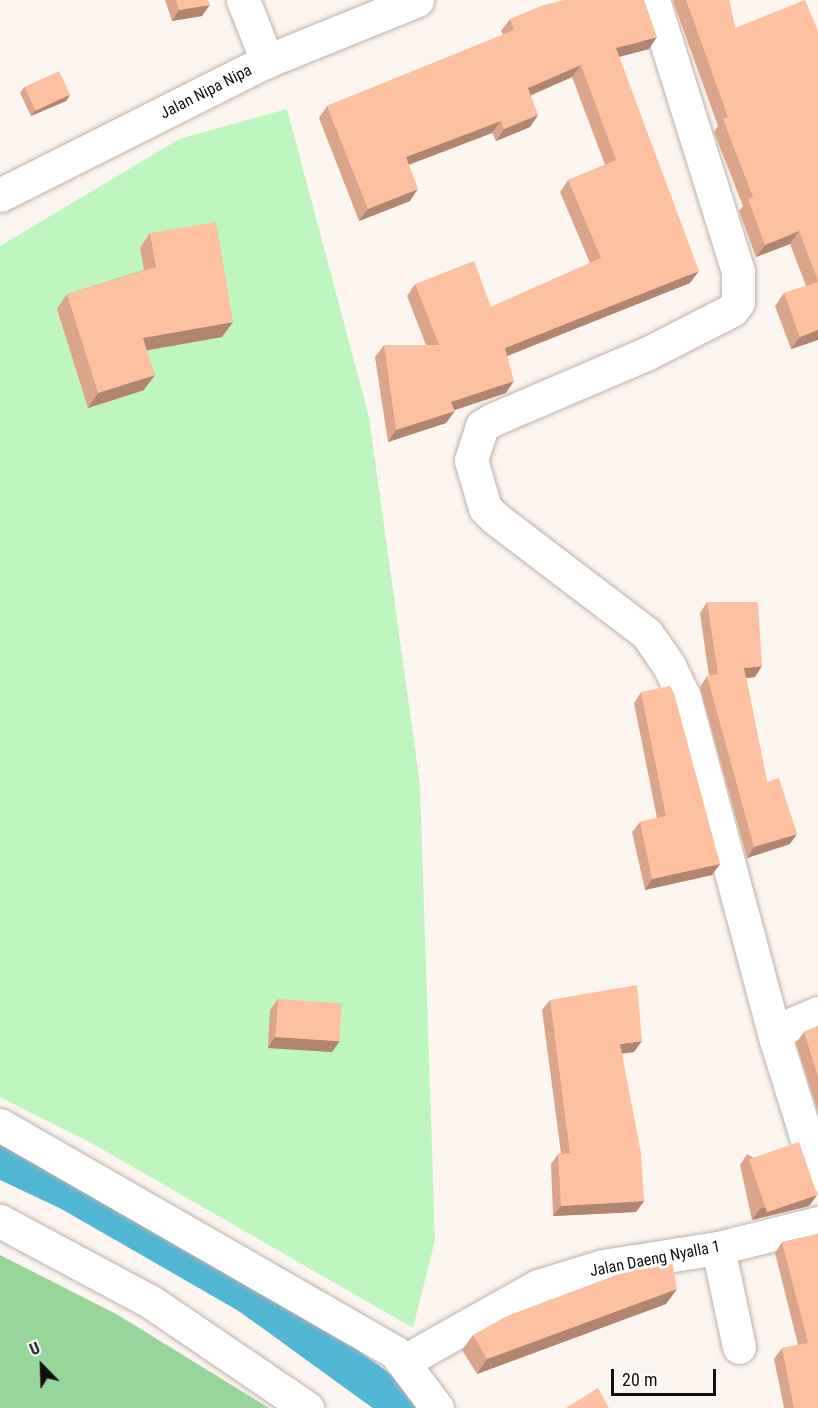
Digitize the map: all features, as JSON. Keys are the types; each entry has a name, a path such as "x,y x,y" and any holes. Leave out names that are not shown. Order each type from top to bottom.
{"street":[{"path":"243,0 267,61"},
{"name":"Jalan Nipa Nipa","path":"0,195 267,61 417,0"},
{"path":"653,0 735,261 738,302 732,310 648,353 494,418 482,426 471,460 485,508 647,634 669,666 684,697 776,1040 818,1175"},
{"path":"776,1040 783,1028 818,1013"},
{"path":"0,1125 395,1352 437,1408"},
{"path":"0,1221 151,1302 307,1408"},
{"name":"Jalan Daeng Nyalla 1","path":"403,1362 538,1286 603,1266 717,1248 818,1223"},
{"path":"717,1248 739,1347"}],"green space":[{"path":"287,109 369,417 420,785 435,1240 413,1328 93,1144 0,1097 0,246 179,139"},
{"path":"0,1255 118,1315 269,1408 0,1408"}],"building":[{"path":"176,0 208,0 210,5 179,10"},
{"path":"564,0 644,0 657,37 616,48 699,271 505,348 514,381 451,402 455,411 396,430 384,345 439,345 415,284 474,261 491,307 601,258 568,180 616,160 581,65 528,88 538,115 504,129 501,121 406,157 418,189 368,209 327,106 514,30 510,19 541,6"},
{"path":"686,0 729,0 735,28 805,0 818,31 818,281 799,231 765,245 748,199 753,197 723,119 728,117"},
{"path":"59,71 70,95 36,111 25,87"},
{"path":"216,222 233,322 143,338 155,375 98,393 67,294 156,267 150,233"},
{"path":"818,282 818,330 800,337 784,293"},
{"path":"707,602 758,602 762,666 744,668 767,782 779,778 797,834 754,847 707,676 718,674"},
{"path":"670,686 674,693 720,864 652,879 640,822 666,816 641,692"},
{"path":"637,985 642,1041 620,1044 641,1153 644,1201 561,1206 558,1154 570,1153 550,1000"},
{"path":"278,999 342,1003 339,1041 275,1037"},
{"path":"818,1026 818,1077 804,1032"},
{"path":"799,1142 817,1195 767,1212 749,1159"},
{"path":"818,1234 818,1408 794,1408 782,1348 808,1343 782,1242"},
{"path":"672,1261 677,1289 487,1359 473,1335 507,1316 643,1265"},
{"path":"598,1388 609,1408 566,1408"}],"waterway":[{"path":"0,1159 70,1192 249,1295 405,1408"}]}
